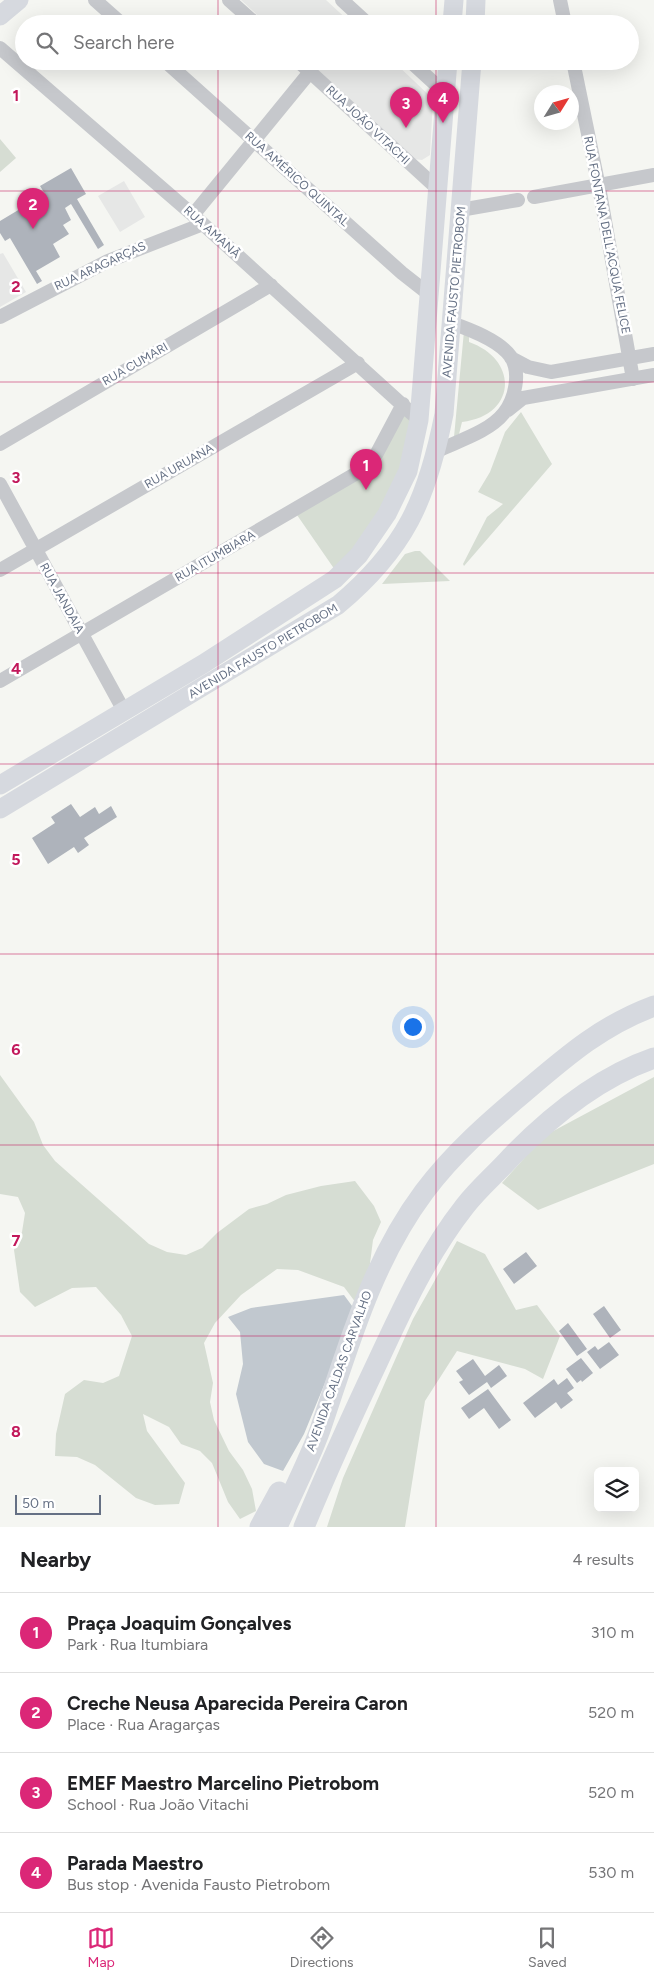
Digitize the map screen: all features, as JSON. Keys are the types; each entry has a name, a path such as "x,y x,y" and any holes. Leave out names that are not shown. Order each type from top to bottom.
{"main road":[{"path":"0,16 19,0"},
{"path":"453,15 454,0"},
{"path":"475,15 476,0"},
{"name":"AVENIDA FAUSTO PIETROBOM","path":"0,785 204,664 335,579 359,555 387,514 408,471 419,420 447,70"},
{"name":"AVENIDA FAUSTO PIETROBOM","path":"0,809 338,606 382,565 404,534 437,451 444,414 471,70"},
{"name":"AVENIDA CALDAS CARVALHO","path":"277,1527 319,1433 361,1306 386,1254 423,1193 449,1161 568,1055 591,1037 654,1006"},
{"name":"AVENIDA CALDAS CARVALHO","path":"304,1527 322,1480 420,1274 465,1205 538,1129 582,1095 633,1065 654,1058"},
{"path":"260,1527 280,1490 301,1472"},
{"path":"319,1527 322,1480"}],"street":[{"path":"95,0 112,15"},
{"path":"229,0 246,15"},
{"path":"342,0 358,15"},
{"path":"560,0 563,15"},
{"name":"RUA AMANÃ","path":"0,48 15,61"},
{"name":"RUA AMANÃ","path":"25,70 198,220 419,420"},
{"name":"RUA AMÉRICO QUINTAL","path":"175,70 402,273 430,295"},
{"path":"420,70 445,93"},
{"name":"RUA FONTANA DELL'ACQUA FELICE","path":"575,70 599,187 633,379"},
{"path":"198,220 255,140 310,72"},
{"name":"RUA JOÃO VITACHI","path":"310,72 438,190"},
{"path":"534,197 599,187 654,175"},
{"path":"460,210 518,200"},
{"name":"RUA ARAGARÇAS","path":"0,317 38,295 198,220"},
{"name":"RUA CUMARI","path":"0,444 271,285"},
{"path":"451,323 470,329 493,342 511,358 528,367 551,372 654,354"},
{"path":"504,413 512,398 516,384 511,358"},
{"name":"RUA URUANA","path":"0,570 358,363"},
{"path":"437,451 489,425 523,398 654,375"},
{"name":"RUA ITUMBIARA","path":"0,682 362,470 377,453 403,404"},
{"name":"RUA JANDAIA","path":"0,484 124,711"}],"shaded area":[{"path":"241,0 326,0 342,15 257,15"},
{"path":"317,70 402,70 433,99 430,155 422,160 413,159"},
{"path":"0,139 16,158 0,172"},
{"path":"124,181 145,217 120,232 98,196"},
{"path":"3,253 26,292 0,307 0,254"},
{"path":"464,331 469,334 469,342 486,350 497,361 503,374 505,386 501,399 493,410 480,418 462,422 459,434 454,437"},
{"path":"404,410 415,421 402,470 365,537 335,570 297,515 366,474"},
{"path":"521,412 552,464 464,566 463,564 487,517 503,504 478,492 490,472 505,432"},
{"path":"420,551 450,581 382,584 405,554"},
{"path":"0,1075 34,1122 43,1145 55,1161 149,1244 167,1252 186,1255 202,1248 217,1233 249,1209 267,1204 286,1195 321,1186 355,1181 374,1206 381,1222 373,1240 367,1287 356,1303 344,1287 298,1270 277,1269 241,1295 215,1323 204,1343 213,1383 210,1402 214,1420 229,1451 243,1470 252,1489 256,1511 240,1519 228,1502 212,1463 200,1451 181,1444 169,1427 143,1414 147,1431 185,1483 179,1504 155,1505 136,1498 95,1465 77,1457 55,1456 56,1434 65,1394 84,1380 103,1383 119,1376 132,1336 121,1315 96,1287 72,1288 35,1307 20,1292 14,1250 22,1232 25,1213 18,1197 0,1194"},
{"path":"654,1077 654,1164 538,1210 502,1183 544,1136"},
{"path":"457,1241 485,1254 516,1310 537,1305 560,1336 543,1379 525,1369 457,1351 425,1401 405,1527 327,1527 343,1478 413,1319"},
{"path":"344,1295 355,1310 304,1434 283,1471 264,1464 248,1442 236,1394 243,1364 240,1332 228,1317 251,1308"}],"building":[{"path":"71,168 86,194 77,199 104,245 98,249 71,204 65,208 71,220 63,225 69,234 53,244 60,257 36,271 42,281 37,284 10,238 5,241 0,233 0,221 45,194 40,186"},
{"path":"71,804 80,817 95,807 99,814 111,806 117,817 84,838 89,845 78,853 74,847 48,864 32,838 55,823 51,817"},
{"path":"526,1252 537,1266 514,1284 503,1269"},
{"path":"604,1306 621,1330 610,1338 593,1314"},
{"path":"568,1323 587,1349 577,1356 559,1331"},
{"path":"609,1342 619,1355 600,1369 587,1352 595,1346 598,1350"},
{"path":"581,1358 593,1373 582,1382 581,1380 577,1383 566,1369"},
{"path":"473,1359 485,1376 499,1365 507,1376 491,1388 487,1382 469,1395 459,1382 463,1380 456,1371"},
{"path":"567,1378 574,1388 567,1393 573,1400 561,1409 556,1402 535,1418 523,1403 554,1379 558,1385"},
{"path":"488,1389 511,1420 499,1429 484,1408 469,1419 461,1408"}],"place":[{"name":"Parada Maestro","path":"443,123"},
{"name":"EMEF Maestro Marcelino Pietrobom","path":"406,128"},
{"name":"Creche Neusa Aparecida Pereira Caron","path":"33,229"},
{"name":"Praça Joaquim Gonçalves","path":"366,490"}]}
